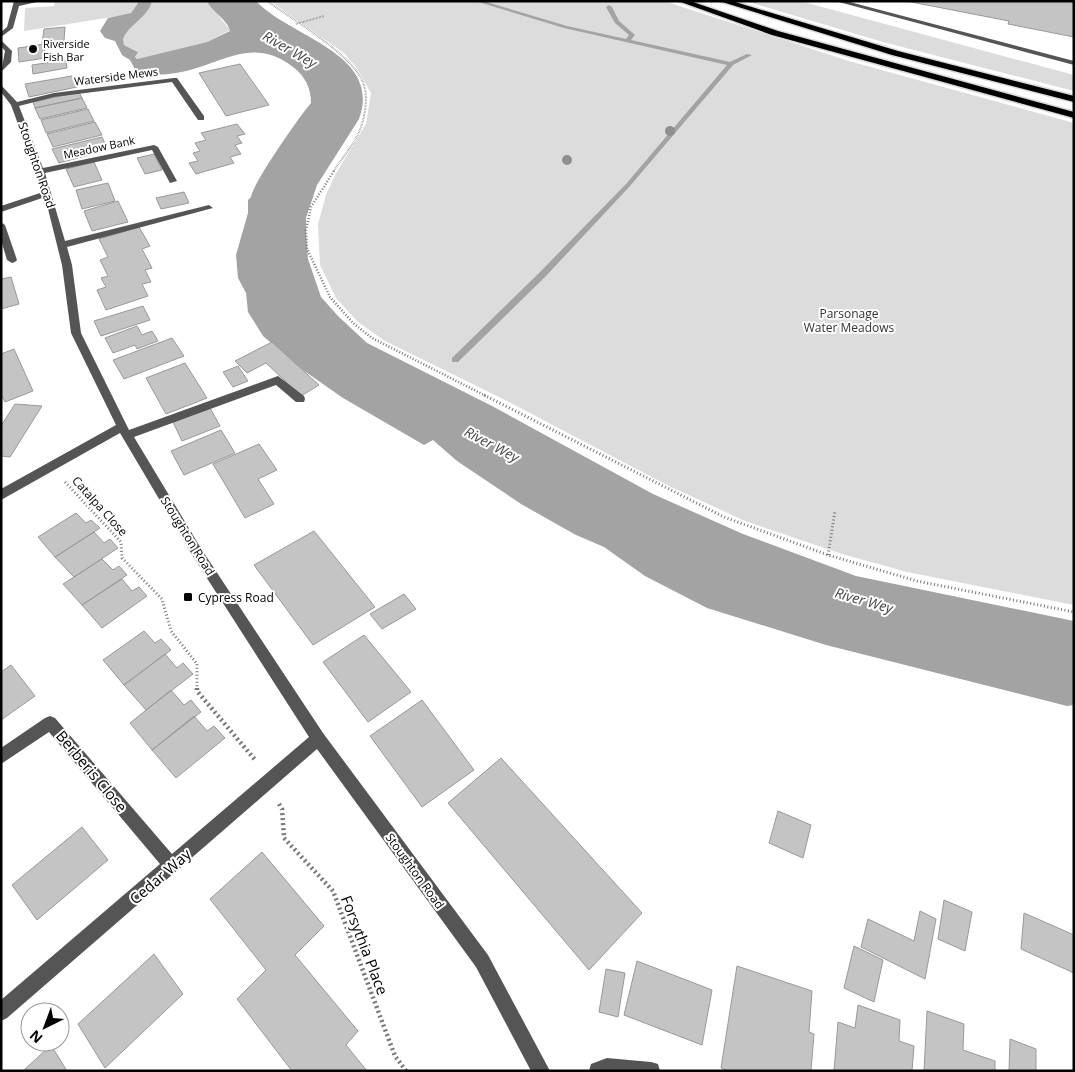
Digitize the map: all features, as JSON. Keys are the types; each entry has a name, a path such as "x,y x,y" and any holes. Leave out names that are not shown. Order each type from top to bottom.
{"highway":[{"path":"682,1 775,33 987,93 1074,115"},
{"path":"723,1 895,53 1074,99"}],"street":[{"path":"3,33 14,21 17,2 38,1"},
{"path":"838,1 1074,62"},
{"path":"1,42 9,51 7,62 1,70"},
{"name":"Waterside Mews","path":"15,106 54,95 174,80 201,118"},
{"name":"Stoughton Road","path":"1,87 15,106 48,193 67,265 76,333 125,431 198,554 318,738 482,961 540,1071"},
{"name":"Meadow Bank","path":"40,171 154,147 174,180"},
{"path":"1,209 48,193"},
{"path":"62,245 209,208"},
{"path":"1,225 12,260"},
{"path":"1,495 51,467 125,431 278,380 300,399"},
{"name":"Berberis Close","path":"1,758 50,723 172,866"},
{"name":"Cedar Way","path":"1,1012 318,738"},
{"path":"598,1071 606,1067 651,1071"}],"path":[{"path":"267,1 296,24 338,52 356,70 364,84 366,97 361,127 311,207 306,230 307,249 330,298 353,323 372,338 716,513 828,555 917,580 1074,612"},
{"path":"296,24 324,16"},
{"name":"Catalpa Close","path":"51,467 121,542 122,558 162,599 171,632 197,664 197,691 255,758 266,783"},
{"path":"828,555 835,512"},
{"name":"Forsythia Place","path":"266,783 282,808 284,838 333,891 395,1056 406,1071"}],"green space":[{"path":"55,1 137,1 138,3 131,13 125,15 24,31 25,8 54,6"},
{"path":"152,1 207,1 230,30 207,42 137,59 135,58 137,51 124,45 123,39 126,33 147,12"},
{"name":"Parsonage Water Meadows","path":"270,1 664,1 849,61 1074,123 1074,605 907,572 842,554 745,521 667,485 505,400 385,341 358,322 336,298 320,265 318,224 326,195 335,175 366,124 371,93 357,68 344,53"},
{"path":"745,1 800,1 1074,75 1074,91 883,42"}],"water":[{"name":"River Wey","path":"137,1 152,1 147,12 126,33 123,39 124,45 138,52 135,57 137,59 207,42 230,31 226,23 207,1 256,1 271,14 329,49 346,62 358,78 363,96 359,119 317,185 306,218 306,233 308,259 321,297 367,343 492,406 653,494 743,534 856,576 1074,621 1074,705 1067,706 826,645 707,608 645,576 604,547 576,535 521,504 457,461 433,440 424,445 343,398 303,370 263,336 248,312 246,293 238,278 236,255 248,213 248,200 277,150 311,103 310,92 306,83 301,74 293,67 278,58 263,53 234,55 191,70 176,73 138,75 130,60 122,55 115,41 105,38 100,31 108,18 131,13 138,3"}],"building":[{"path":"906,1 1074,1 1074,37 1008,24 1009,21"},
{"path":"65,27 64,41 42,43 44,29"},
{"path":"44,44 45,58 19,62 18,48"},
{"path":"66,60 67,68 33,74 32,65"},
{"path":"240,64 269,105 226,116 199,73"},
{"path":"72,76 77,87 29,97 25,84"},
{"path":"79,92 82,98 35,108 33,102"},
{"path":"82,98 87,108 40,119 35,108"},
{"path":"88,109 94,121 46,133 41,120"},
{"path":"95,122 102,135 53,147 47,134"},
{"path":"237,124 245,134 237,136 242,143 235,145 241,154 230,157 234,163 196,174 189,163 198,161 193,153 200,151 195,143 206,140 201,133"},
{"path":"102,137 108,150 59,163 52,149"},
{"path":"154,154 162,170 145,174 137,158"},
{"path":"94,162 102,180 74,187 66,169"},
{"path":"108,183 115,201 82,209 76,190"},
{"path":"184,192 189,203 161,209 156,198"},
{"path":"118,201 128,222 92,231 84,211"},
{"path":"139,227 150,246 142,249 152,268 145,270 151,282 142,284 148,296 106,310 97,290 106,287 101,278 108,276 100,260 108,257 99,239"},
{"path":"11,277 19,304 1,309 1,279"},
{"path":"143,306 150,320 101,336 94,321"},
{"path":"137,326 142,335 152,331 158,341 137,349 135,345 113,353 105,338"},
{"path":"172,338 184,356 124,379 113,360"},
{"path":"272,342 319,385 301,396 266,363 247,373 235,361"},
{"path":"14,349 33,391 5,402 1,394 1,354"},
{"path":"185,363 207,398 166,414 146,378"},
{"path":"238,366 248,381 233,387 223,372"},
{"path":"15,404 42,406 10,457 1,456 1,426"},
{"path":"210,408 220,426 182,441 173,422"},
{"path":"221,430 235,453 184,475 171,451"},
{"path":"259,444 277,470 258,479 274,504 245,518 213,464"},
{"path":"76,513 86,523 91,520 100,528 55,557 38,537"},
{"path":"314,531 375,607 313,645 254,565"},
{"path":"94,532 104,543 110,539 118,548 74,577 55,557"},
{"path":"102,559 113,570 119,566 127,575 82,605 63,584"},
{"path":"122,579 132,591 139,587 147,596 102,628 82,605"},
{"path":"404,594 416,609 382,629 370,614"},
{"path":"144,631 155,643 161,639 171,650 124,685 103,660"},
{"path":"364,635 411,692 368,722 323,662"},
{"path":"165,654 177,668 183,663 193,674 146,710 124,685"},
{"path":"11,665 35,696 1,720 1,672"},
{"path":"171,690 184,705 191,700 201,712 152,750 130,723"},
{"path":"422,700 474,770 422,807 370,736"},
{"path":"194,716 207,731 214,726 225,738 176,778 152,750"},
{"path":"501,758 642,913 589,970 448,803"},
{"path":"778,811 811,825 803,858 769,843"},
{"path":"82,827 108,860 37,920 12,885"},
{"path":"262,852 324,926 295,955 358,1031 346,1045 367,1071 292,1071 237,999 266,970 210,899"},
{"path":"944,900 972,912 965,951 938,939"},
{"path":"920,911 936,919 925,979 861,947 868,919 914,941"},
{"path":"1024,913 1074,935 1074,973 1021,949"},
{"path":"854,946 883,960 874,1002 844,988"},
{"path":"154,954 183,994 105,1068 78,1024"},
{"path":"637,961 712,990 702,1045 624,1015"},
{"path":"737,966 812,991 809,1032 814,1034 811,1071 729,1071 721,1068"},
{"path":"606,969 625,973 618,1017 599,1012"},
{"path":"858,1005 900,1020 899,1041 914,1046 912,1071 834,1071 838,1022 855,1028"},
{"path":"927,1011 964,1024 963,1050 995,1061 995,1071 924,1071"},
{"path":"1010,1039 1036,1049 1036,1071 1009,1071"},
{"path":"43,1052 55,1052 67,1071 23,1071"}],"waterway":[{"path":"477,1 566,27 627,41"},
{"path":"609,7 617,22 632,35 627,41"},
{"path":"627,41 731,64"},
{"path":"731,64 749,55"},
{"path":"455,360 543,274 628,185 731,64"}],"place":[{"name":"Riverside Fish Bar","path":"33,49"},
{"name":"Cypress Road","path":"188,597"}]}
